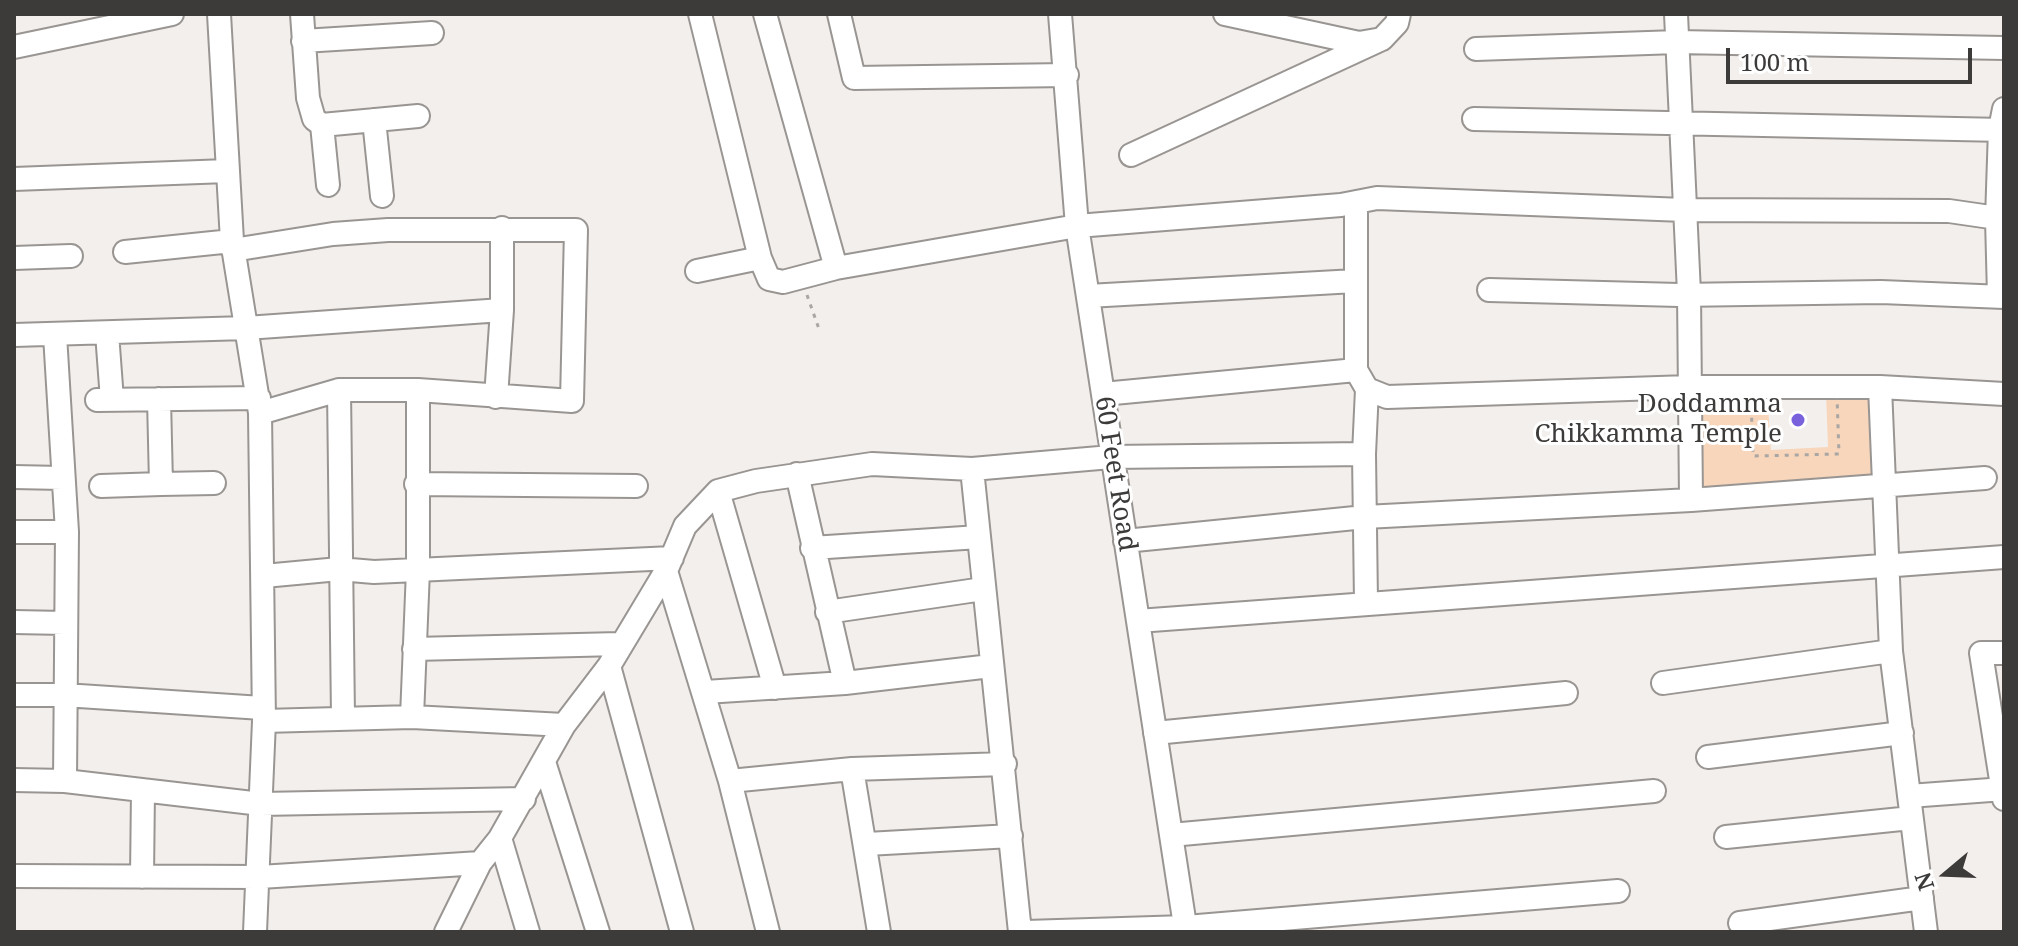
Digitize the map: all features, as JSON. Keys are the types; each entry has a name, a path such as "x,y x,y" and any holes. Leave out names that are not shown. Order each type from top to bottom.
{"street":[{"path":"14,47 79,23 172,14"},
{"path":"219,14 233,245 260,405 263,715 260,877 255,932"},
{"path":"302,14 308,98 314,119 322,125 418,116"},
{"path":"700,14 760,258 769,279 783,282 836,268 1077,226 1356,204 1377,198 1684,210 1949,211 2000,219"},
{"path":"765,14 836,268"},
{"path":"839,14 854,78 1067,75"},
{"name":"60 Feet Road","path":"1060,14 1077,226 1186,930"},
{"path":"1225,14 1359,43 1382,39"},
{"path":"1131,155 1382,39 1397,23 1399,14"},
{"path":"1676,14 1689,293 1691,500"},
{"path":"303,41 432,33"},
{"path":"1476,49 1677,42 2004,48"},
{"path":"1474,119 2003,123 2001,296 1881,292 1489,290"},
{"path":"374,120 382,196"},
{"path":"322,125 328,185"},
{"path":"14,179 227,171"},
{"path":"1356,204 1355,281 1362,380 1366,602"},
{"path":"496,397 502,310 502,228"},
{"path":"107,333 104,400 159,399 260,405 339,390 418,390 572,401 576,230 502,228 333,234 125,252"},
{"path":"14,258 71,256"},
{"path":"697,271 760,258"},
{"path":"1088,296 1355,281"},
{"path":"14,335 246,328 502,310"},
{"path":"55,335 67,532 65,781"},
{"path":"1103,394 1362,380 1387,397 1689,387 1880,387 2004,394"},
{"path":"1880,387 1885,568 1891,651 1926,932"},
{"path":"339,390 343,717"},
{"path":"412,717 418,570 418,390"},
{"path":"159,399 161,484"},
{"path":"446,932 480,863 500,838 545,765 564,725 609,666 619,644 669,564 685,526 718,491 797,474 872,464 972,469 1111,457 1364,454"},
{"path":"972,469 991,666 1005,764 1020,932"},
{"path":"797,474 845,683"},
{"path":"14,477 62,478"},
{"path":"1125,541 1365,517 1691,500 1985,478"},
{"path":"101,486 214,483"},
{"path":"416,484 636,486"},
{"path":"718,491 775,688"},
{"path":"14,532 67,532"},
{"path":"812,548 979,537"},
{"path":"1138,621 2004,557"},
{"path":"264,576 339,569 669,564"},
{"path":"669,564 730,781 768,932"},
{"path":"827,612 983,589"},
{"path":"14,622 65,623"},
{"path":"414,649 619,644"},
{"path":"1663,683 1891,651"},
{"path":"1726,837 2003,792 1981,653 2004,653"},
{"path":"609,666 682,932"},
{"path":"705,692 845,683 991,666"},
{"path":"1155,733 1566,693"},
{"path":"14,695 64,695 263,715 412,717 564,725"},
{"path":"1708,757 1902,733"},
{"path":"730,781 852,769 1005,764"},
{"path":"545,765 598,932"},
{"path":"852,769 867,844 879,932"},
{"path":"14,780 65,781 261,804 524,799"},
{"path":"142,877 143,790"},
{"path":"1171,835 1654,791"},
{"path":"867,844 1011,836"},
{"path":"500,838 528,932"},
{"path":"14,876 260,877 480,863"},
{"path":"1026,932 1186,930 1618,891"},
{"path":"1740,923 1922,898"}],"path":[{"path":"800,277 819,329"},
{"path":"1874,395 1877,483 1697,489 1694,402 1751,400 1753,456 1839,454 1837,396 1874,395"}],"shaded area":[{"path":"1875,390 1878,486 1695,491 1692,396 1767,393 1771,450 1828,447 1826,392"}],"place":[{"name":"Doddamma Chikkamma Temple","path":"1798,420"}]}
